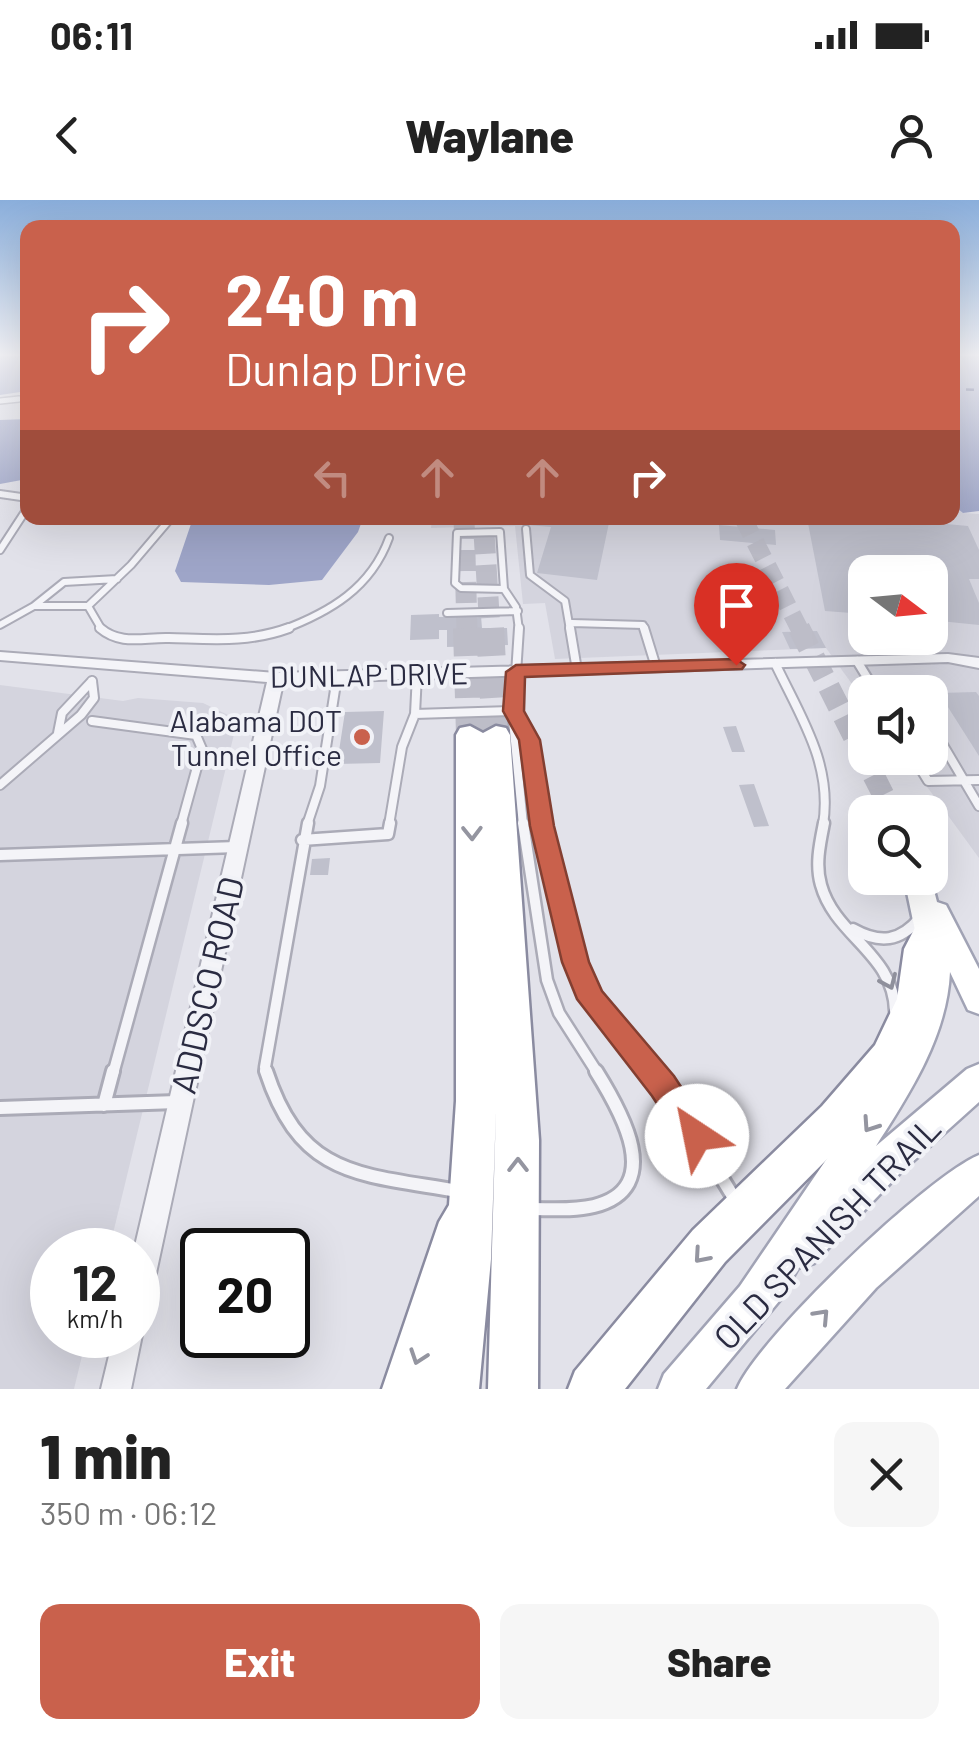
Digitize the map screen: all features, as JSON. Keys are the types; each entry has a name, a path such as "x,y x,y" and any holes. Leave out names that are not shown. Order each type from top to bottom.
{"highway":[{"path":"407,1389 457,1258 472,1191 493,727"},
{"path":"493,727 514,1028 518,1262 513,1389"},
{"path":"593,1389 661,1302 837,1120 889,1058 915,999 924,895"},
{"path":"454,1389 457,1258"}],"main road":[{"path":"755,1298 900,1080 916,1047 937,987 924,895"},
{"path":"925,895 979,1000"},
{"path":"926,895 979,962"},
{"name":"OLD SPANISH TRAIL","path":"679,1389 755,1298 887,1160 979,1080"},
{"name":"OLD SPANISH TRAIL","path":"758,1389 904,1232 979,1173"}],"street":[{"name":"DUNLAP DRIVE","path":"0,656 276,678 948,658 979,663"},
{"path":"92,681 102,666"},
{"name":"ADDSCO ROAD","path":"152,1228 276,678"},
{"path":"116,1389 123,1358"}],"lane":[{"path":"0,550 20,520"},
{"path":"34,606 88,606 118,579 165,525"},
{"path":"526,530 530,575 565,601 572,623 577,670"},
{"path":"504,588 471,591 455,583 457,534 500,532 504,588 518,611 520,647 516,672 493,727 520,797 544,963 558,1011 618,1108 632,1137 635,1156 630,1180 616,1198 598,1205 518,1210"},
{"path":"88,606 96,624 117,638 228,642 264,637 308,620 358,588 380,567 389,538"},
{"path":"0,625 34,606 64,582 118,579"},
{"path":"447,612 518,611"},
{"path":"572,623 643,625 656,667"},
{"path":"856,660 865,675"},
{"path":"775,664 822,767 826,796 816,854 817,874 825,898 841,922 879,962 894,988 889,1058"},
{"path":"302,840 388,834 402,746 415,714 417,674"},
{"path":"337,677 320,786 302,840 265,1066 279,1110 298,1138 330,1161 366,1175 436,1189 472,1191"},
{"path":"58,733 62,714 92,681"},
{"path":"0,785 82,716 94,698 92,681"},
{"path":"415,714 493,727 529,740 542,826 576,962 591,999 663,1086 743,1213"},
{"path":"92,722 183,730 196,735 201,742 176,850 104,1105"},
{"path":"948,753 979,806"},
{"path":"925,775 928,780 979,780"},
{"path":"0,855 237,848"},
{"path":"841,922 866,936 893,940 910,932 923,895"},
{"path":"0,1108 180,1102"}],"shaded area":[{"path":"960,511 979,514 979,858 948,816 948,795 933,795 918,775 948,775 948,675 848,675 848,678 826,648 555,659 545,603 523,604 515,526 431,528 431,525 960,525"},
{"path":"0,685 123,701 138,698 203,703 230,716 236,726 114,1228 30,1228 30,1358 81,1358 74,1389 0,1389"}],"water":[{"path":"960,411 979,411 979,511 963,513"},
{"path":"20,419 20,480 0,484 0,420"},
{"path":"191,525 360,525 322,580 269,585 181,582 175,571"}],"building":[{"path":"528,525 609,525 597,580 537,573 551,527"},
{"path":"719,525 775,530 776,545 720,540"},
{"path":"808,525 968,526 979,550 979,579 969,579 979,603 979,625 948,622 948,555 848,555 848,613 825,611"},
{"path":"411,615 481,616 482,628 507,628 508,645 447,647 447,630 439,630 439,639 410,640"},
{"path":"817,631 826,648 790,649 782,632"},
{"path":"976,692 979,696 979,756 948,707 948,693"},
{"name":"Alabama DOT Tunnel Office","path":"384,711 380,763 337,764 345,712"},
{"path":"736,726 745,752 732,752 723,727"},
{"path":"754,784 769,826 754,827 739,785"},
{"path":"330,858 328,875 310,875 312,859"}],"tunnel":[{"path":"464,525 467,630"},
{"path":"747,525 800,630"},
{"path":"484,533 490,630"},
{"path":"467,628 470,735"},
{"path":"490,628 496,735"},
{"path":"799,628 883,795"}],"place":[{"name":"Alabama DOT Tunnel Office","path":"362,737"}],"route":[{"path":"697,1136 663,1086 591,999 576,962 542,826 529,740 514,711 513,696 516,672 736,665"}]}
